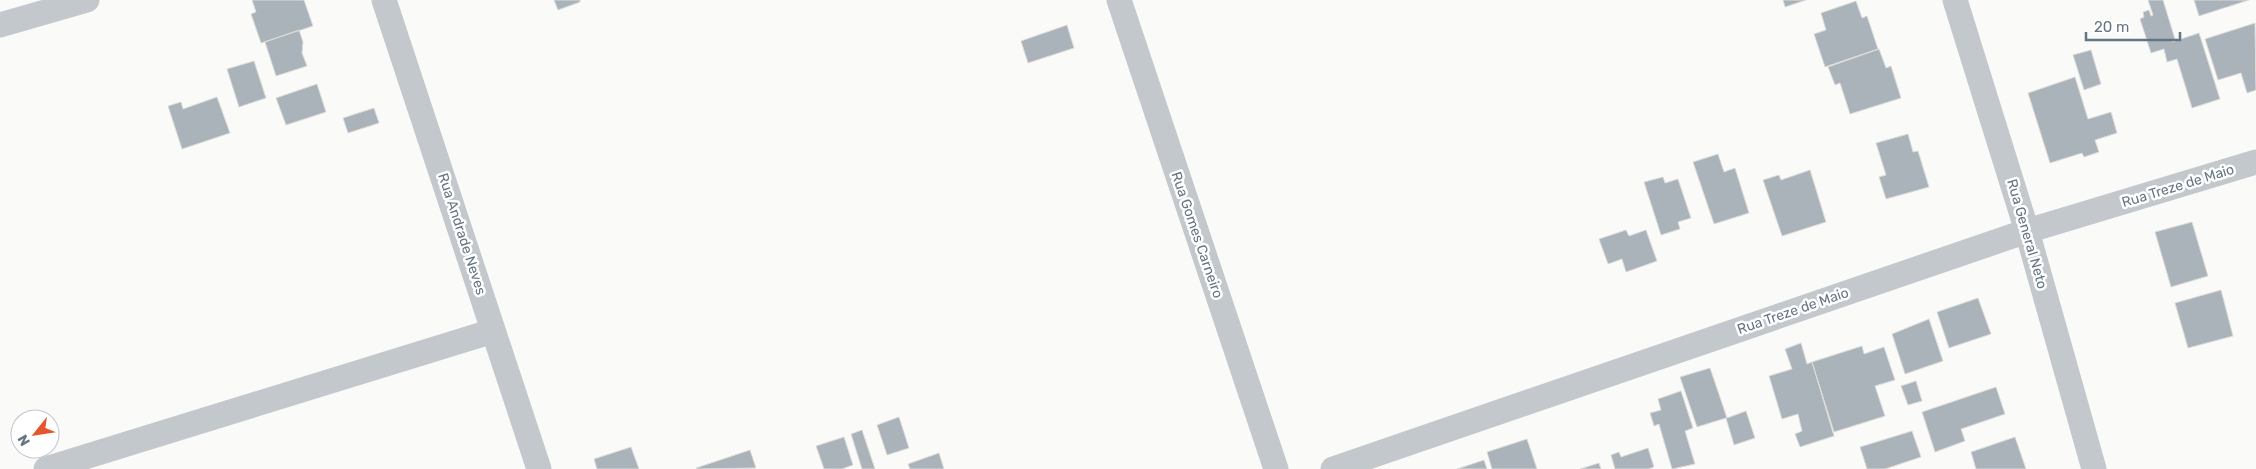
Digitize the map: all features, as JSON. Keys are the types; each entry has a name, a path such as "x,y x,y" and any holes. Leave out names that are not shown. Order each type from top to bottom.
{"street":[{"path":"0,25 87,0"},
{"name":"Rua Andrade Neves","path":"384,0 539,469"},
{"name":"Rua Gomes Carneiro","path":"1119,0 1276,469"},
{"name":"Rua General Neto","path":"1955,0 2028,231 2094,469"},
{"name":"Rua Treze de Maio","path":"1333,469 2028,231 2256,162"},
{"path":"46,469 493,331"}],"building":[{"path":"252,0 304,0 313,26 261,43 251,14 256,12"},
{"path":"554,0 580,0 580,2 558,10"},
{"path":"1783,0 1806,0 1785,7"},
{"path":"2148,0 2163,0 2175,39 2172,42 2199,33 2220,99 2192,108 2177,59 2167,62 2164,49 2151,53 2140,19 2144,17 2143,12 2149,10 2151,16 2153,15"},
{"path":"2194,0 2249,0 2199,16"},
{"path":"1856,1 1862,18 1867,16 1878,49 1825,67 1814,34 1826,30 1821,13"},
{"path":"2255,23 2256,90 2247,93 2241,73 2218,80 2205,39"},
{"path":"1067,25 1074,48 1028,63 1021,41"},
{"path":"299,30 303,42 302,53 307,66 276,76 265,42"},
{"path":"1879,49 1886,68 1891,66 1901,98 1850,114 1840,83 1835,85 1828,67"},
{"path":"2091,50 2101,84 2084,90 2073,55"},
{"path":"254,61 266,98 239,107 227,69"},
{"path":"2075,77 2088,119 2111,112 2117,133 2095,140 2099,152 2084,157 2082,153 2050,163 2028,93"},
{"path":"317,84 326,112 286,125 276,98"},
{"path":"217,97 230,133 182,149 168,106 181,102 183,109"},
{"path":"374,108 379,123 348,133 343,118"},
{"path":"1908,134 1913,152 1918,151 1929,187 1886,199 1879,177 1886,175 1876,143"},
{"path":"1718,154 1724,172 1735,168 1749,213 1714,224 1693,162"},
{"path":"1810,170 1826,222 1782,236 1763,180 1779,175 1781,180"},
{"path":"1663,177 1665,183 1678,179 1691,218 1678,222 1680,229 1661,235 1644,182"},
{"path":"2192,222 2208,276 2171,287 2155,232"},
{"path":"1626,230 1629,236 1646,230 1657,261 1626,272 1622,259 1608,264 1599,239"},
{"path":"2221,290 2233,336 2188,348 2175,303"},
{"path":"1978,298 1991,334 1949,348 1937,312"},
{"path":"1929,319 1943,361 1905,374 1892,334"},
{"path":"1801,343 1807,364 1812,362 1834,436 1800,447 1795,434 1802,431 1798,414 1782,419 1769,376 1792,369 1785,349"},
{"path":"1862,346 1864,354 1884,347 1895,380 1875,386 1885,416 1834,432 1812,362"},
{"path":"1710,368 1727,418 1746,411 1755,438 1734,445 1726,418 1697,427 1680,377"},
{"path":"1916,381 1922,401 1908,405 1901,386"},
{"path":"1996,387 2005,414 1961,429 1965,441 1935,452 1922,412"},
{"path":"1681,391 1693,428 1685,431 1695,464 1672,469 1659,424 1654,426 1650,413 1661,410 1658,399"},
{"path":"899,417 909,448 887,455 877,425"},
{"path":"862,430 875,469 862,469 851,434"},
{"path":"1912,431 1921,457 1885,469 1867,469 1860,447"},
{"path":"844,437 853,465 842,469 824,469 816,446"},
{"path":"2015,437 2026,469 1976,469 1971,452"},
{"path":"1527,439 1537,469 1492,469 1487,452"},
{"path":"631,447 639,469 597,469 594,459"},
{"path":"1648,448 1654,467 1648,469 1615,469 1611,455 1619,452 1621,457"},
{"path":"750,450 756,468 696,468"},
{"path":"939,453 944,469 910,469 908,464"},
{"path":"1484,460 1487,469 1457,469"},
{"path":"1599,463 1601,469 1580,469"}]}
